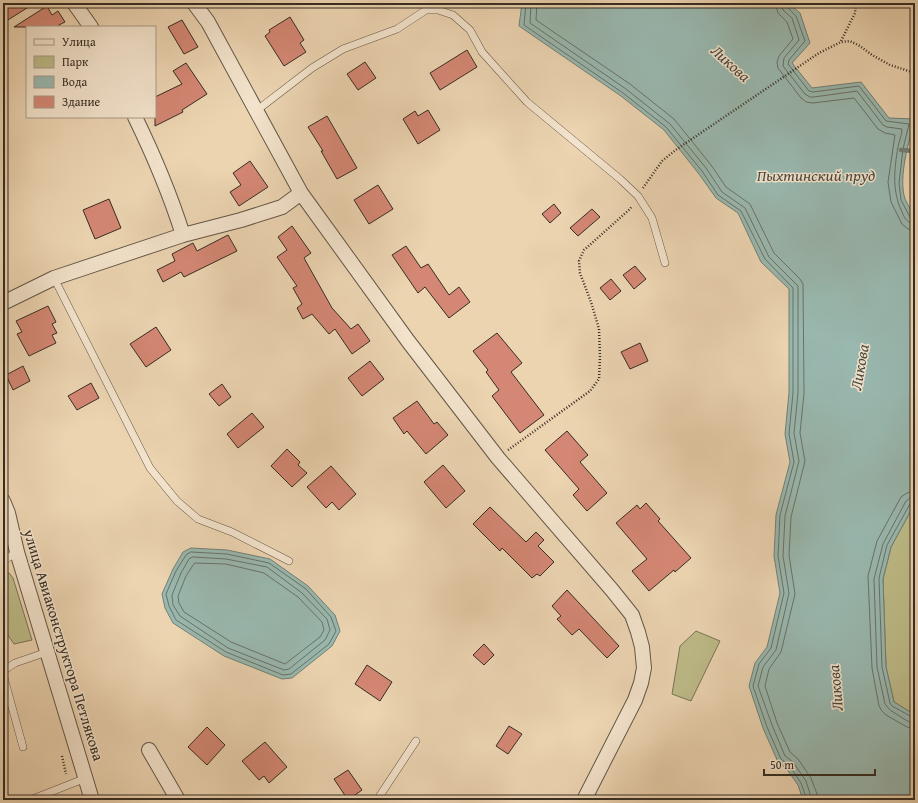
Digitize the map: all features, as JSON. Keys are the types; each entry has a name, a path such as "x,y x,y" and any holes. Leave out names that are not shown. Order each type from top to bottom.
{"street":[{"path":"74,3 90,26"},
{"path":"194,3 208,22 300,193 408,341 498,458 632,615 642,648 644,668 641,683 635,700 584,800"},
{"path":"136,118 150,147 172,199 183,235"},
{"path":"3,302 54,278 183,235 241,220 282,207 300,193"},
{"name":"улица Авиаконструктора Петлякова","path":"3,501 8,513 17,552 92,800"},
{"path":"150,750 178,800"}],"lane":[{"path":"256,111 312,68 343,48 397,29 426,10 438,10 453,15 470,30 482,52 527,102 620,179 638,196 652,218 665,263"},
{"path":"54,278 150,468 172,496 198,519 232,532 289,561"},
{"path":"3,561 17,552"},
{"path":"23,748 3,673 15,663 47,652"},
{"path":"377,800 416,741"},
{"path":"30,800 86,778"}],"path":[{"path":"841,42 855,13 856,3"},
{"path":"498,458 590,391 599,379 599,329 580,273 579,261 584,250 630,209 662,161 819,53 841,42 850,41 890,65 915,73"}],"green space":[{"path":"915,503 915,715 894,702 886,667 883,579 891,547"},
{"path":"9,573 13,578 32,640 14,644 3,628 3,574"},
{"path":"696,631 720,641 691,701 672,694 680,646"}],"water":[{"name":"Пыхтинский пруд","path":"522,3 788,3 800,13 810,43 792,63 812,88 861,82 889,118 915,119 905,159 903,190 905,199 915,218 915,503 891,547 883,579 886,667 894,702 915,715 915,800 803,800 798,785 786,768 778,762 763,728 749,686 755,663 767,647 780,593 774,556 776,515 790,462 785,434 789,393 789,289 761,262 738,213 716,198 664,130 621,96 519,26"},
{"path":"191,548 227,550 270,559 308,586 335,615 340,631 332,646 292,678 282,679 224,656 173,623 165,608 162,594 173,569 183,552"}],"building":[{"path":"3,3 35,3 3,23"},
{"path":"47,6 52,15 58,11 65,22 60,26 14,27"},
{"path":"290,17 304,40 300,43 306,52 284,66 265,36 270,32 269,30"},
{"path":"182,20 198,47 184,54 168,27"},
{"path":"467,50 477,67 440,90 430,73"},
{"path":"365,62 376,78 358,90 347,74"},
{"path":"186,63 207,94 182,110 183,112 155,126 156,97 182,84 173,71"},
{"path":"428,110 440,130 418,144 403,119 415,111 418,116"},
{"path":"327,116 357,168 337,179 321,151 323,151 308,127"},
{"path":"250,161 268,187 239,206 230,192 241,185 233,173"},
{"path":"378,185 393,209 369,224 354,200"},
{"path":"109,199 121,228 95,239 83,210"},
{"path":"554,204 561,213 550,223 542,214"},
{"path":"592,209 600,217 578,236 570,228"},
{"path":"292,226 311,253 304,258 332,308 351,329 358,324 370,341 352,354 335,329 329,334 312,314 303,319 297,308 302,304 293,288 297,286 277,257 287,250 278,237"},
{"path":"228,235 237,251 184,277 181,272 163,282 157,270 175,261 172,254 193,243 197,251"},
{"path":"406,246 421,268 428,264 449,295 459,287 470,302 449,318 425,287 418,293 392,255"},
{"path":"635,266 646,279 634,289 623,275"},
{"path":"611,279 621,291 610,300 600,288"},
{"path":"48,306 56,322 52,324 57,333 52,335 56,343 29,356 17,334 22,332 16,321"},
{"path":"156,327 171,350 146,367 130,344"},
{"path":"497,333 522,363 511,372 544,415 520,433 492,396 499,390 486,372 488,370 473,351"},
{"path":"640,343 648,361 630,369 621,352"},
{"path":"370,361 384,379 362,396 348,378"},
{"path":"23,366 30,381 13,390 6,375"},
{"path":"91,383 99,398 77,410 68,396"},
{"path":"222,384 231,397 219,406 209,394"},
{"path":"417,401 434,424 437,422 448,435 426,454 407,431 404,434 393,418"},
{"path":"252,413 264,427 238,448 227,434"},
{"path":"567,431 588,455 580,462 607,493 587,511 573,495 579,489 545,450"},
{"path":"287,449 300,462 298,465 307,473 292,487 271,466"},
{"path":"443,465 465,491 446,508 424,482"},
{"path":"331,466 356,494 339,510 332,502 326,508 307,487"},
{"path":"646,503 660,519 658,521 691,558 649,591 632,571 647,559 616,523 637,505 640,509"},
{"path":"490,507 526,542 536,532 544,540 538,546 554,562 540,576 537,574 532,578 502,548 500,551 473,524"},
{"path":"567,590 619,646 607,658 579,629 572,635 557,619 561,616 552,606"},
{"path":"484,644 494,655 484,665 473,655"},
{"path":"367,665 392,682 380,701 355,684"},
{"path":"509,726 522,734 508,754 496,746"},
{"path":"207,727 225,745 207,765 188,747"},
{"path":"265,742 287,767 269,783 264,776 259,780 242,761"},
{"path":"348,770 362,790 348,800 334,779"}],"waterway":[{"path":"901,150 915,151"}],"water label":[{"name":"Ликова","path":"731,63"},
{"name":"Ликова","path":"859,367"},
{"name":"Ликова","path":"835,688"}]}
